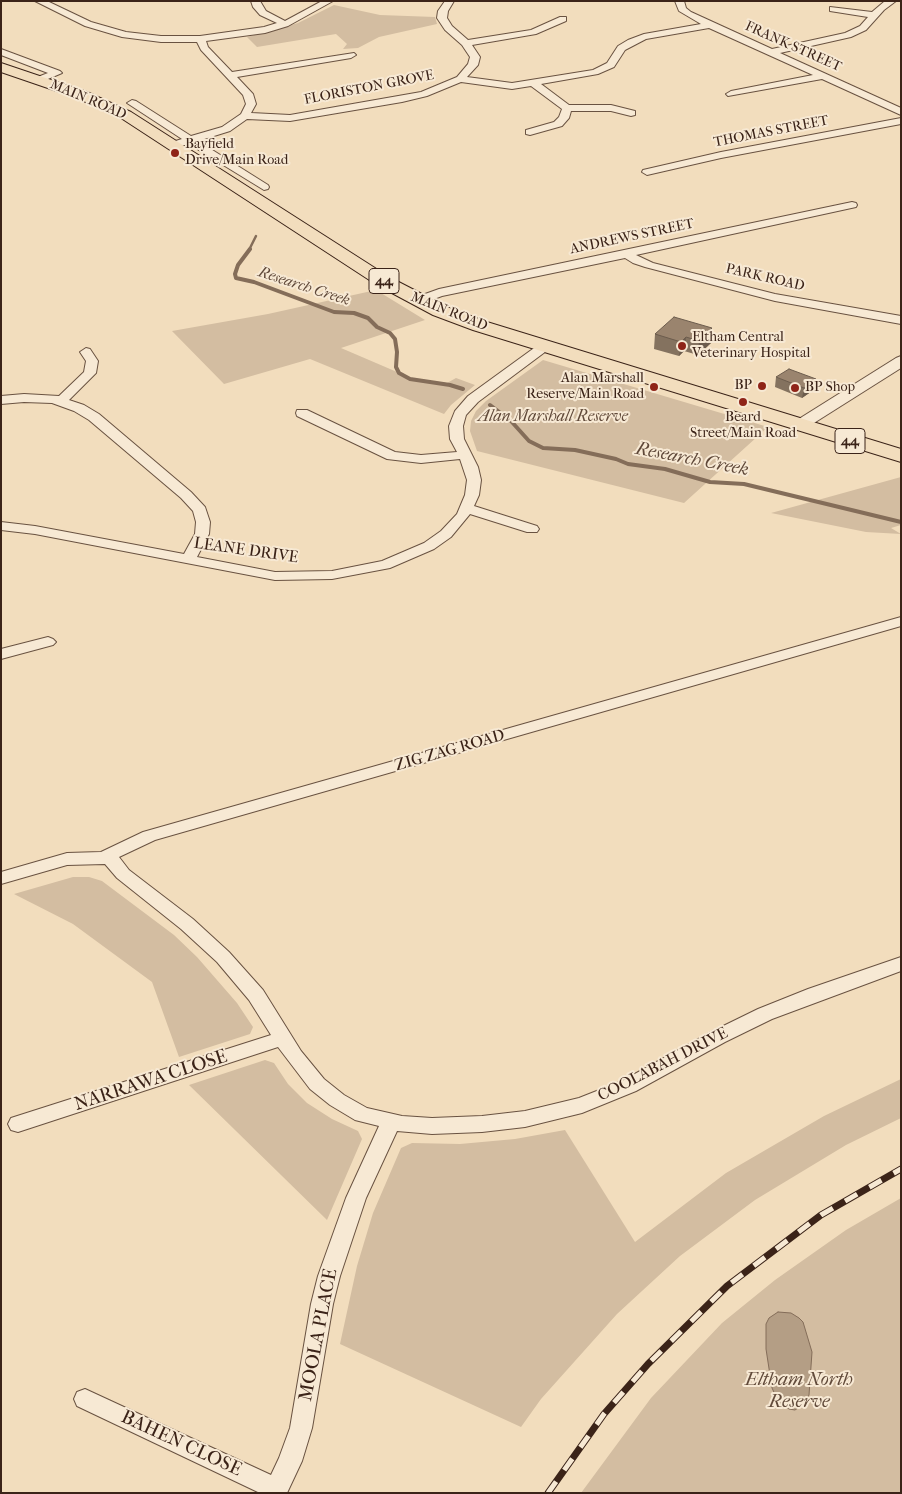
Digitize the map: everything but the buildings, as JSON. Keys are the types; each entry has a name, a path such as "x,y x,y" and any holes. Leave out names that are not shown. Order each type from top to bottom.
{"main road":[{"name":"MAIN ROAD","path":"1,67 82,95 117,111 173,145 383,281 418,301 464,320 545,346 901,456"}],"street":[{"path":"255,1 257,7 264,13 285,24"},
{"path":"43,2 88,24 125,34 161,39 200,39 265,30 305,16 329,1"},
{"path":"450,1 442,11 442,18 448,28 466,43 534,32 563,19"},
{"name":"FRANK STREET","path":"678,1 682,9 688,14 710,26 772,52 901,112"},
{"path":"772,52 848,35 863,28 881,8 892,1"},
{"path":"833,9 874,15"},
{"path":"460,79 512,86 595,72 610,65 621,48 644,37 710,26"},
{"path":"173,145 226,129 245,116 252,104 248,94 204,48 200,39"},
{"name":"FLORISTON GROVE","path":"245,116 290,118 402,99 439,90 460,79 473,65 475,57 466,43"},
{"name":"MAIN ROAD","path":"1,52 61,74 38,80"},
{"path":"230,75 351,55"},
{"path":"731,94 824,76"},
{"path":"533,83 567,108 611,108 631,113"},
{"name":"MAIN ROAD","path":"132,103 264,187"},
{"path":"530,132 558,124 564,118 567,108"},
{"name":"THOMAS STREET","path":"647,172 721,155 901,121"},
{"name":"ANDREWS STREET","path":"418,301 439,293 852,205"},
{"name":"PARK ROAD","path":"627,254 637,261 648,265 775,297 901,320"},
{"name":"LEANE DRIVE","path":"1,526 35,530 258,573 287,576 320,576 357,572 396,561 424,549 446,534 468,509 474,480 471,467 464,455 456,433 457,420 463,409 479,394 545,346"},
{"path":"61,401 90,372 92,361 86,352"},
{"path":"800,425 901,361"},
{"path":"1,400 35,398 61,401 79,408 94,417 196,505 202,516 203,528 188,560"},
{"path":"301,413 392,456 421,459 464,455"},
{"path":"468,509 532,528"},
{"name":"ZIG ZAG ROAD","path":"1,878 67,859 99,859 149,836 901,621"},
{"path":"1,654 48,642"},
{"name":"COOLABAH DRIVE","path":"108,856 122,874 187,924 223,957 256,995 301,1066 326,1092 362,1114 391,1122 432,1126 482,1124 532,1117 582,1105 636,1082 718,1037 765,1014 815,994 901,964"},
{"name":"NARRAWA CLOSE","path":"18,1124 284,1038"},
{"name":"MOOLA PLACE","path":"275,1491 290,1461 301,1428 322,1304 329,1276 356,1198 391,1122"},
{"name":"BAHEN CLOSE","path":"85,1399 275,1491"}],"green space":[{"path":"334,5 380,15 435,17 437,24 379,37 358,48 343,49 347,44 336,34 257,47 247,37 298,23"},
{"name":"Alan Marshall Reserve","path":"376,290 425,320 341,348 411,378 447,383 456,378 475,385 451,405 444,414 310,359 224,384 172,331 268,314"},
{"name":"Alan Marshall Reserve","path":"543,360 768,427 684,503 477,451 470,431 471,421 476,411 486,401"},
{"path":"901,477 901,525 891,528 901,534 866,532 771,513"},
{"path":"73,877 89,877 102,881 174,935 197,957 237,1003 253,1027 250,1034 179,1057 152,982 73,924 14,894"},
{"path":"265,1060 274,1063 288,1084 307,1103 332,1119 358,1131 362,1139 327,1220 189,1085"},
{"path":"901,1079 901,1118 846,1145 755,1200 680,1256 617,1314 541,1399 521,1427 340,1344 357,1266 373,1213 401,1148 412,1143 460,1144 515,1139 565,1130 635,1242 726,1173 824,1116"},
{"name":"Eltham North Reserve","path":"901,1198 901,1493 581,1493 651,1398 722,1323 775,1280 846,1230"}],"shaded area":[{"path":"778,1312 791,1313 803,1322 812,1352 809,1395 804,1404 795,1410 789,1409 778,1401 772,1388 766,1349 766,1324 769,1318"}],"waterway":[{"name":"Research Creek","path":"249,250 256,236"},
{"name":"Research Creek","path":"250,249 238,265 235,274 236,278 254,282 334,312 354,313 368,318 377,327 390,333 395,339 397,352 396,367 399,373 410,379 450,385 463,389"},
{"name":"Research Creek","path":"490,405 511,421 529,441 543,448 575,450 616,459 628,464 665,469 710,482 744,484 901,522"}],"railway":[{"path":"548,1493 604,1414 648,1364 727,1286 821,1215 901,1169"}],"place":[{"name":"Bayfield Drive/Main Road","path":"175,153"},
{"name":"Eltham Central Veterinary Hospital","path":"682,346"},
{"name":"BP","path":"762,386"},
{"name":"Alan Marshall Reserve/Main Road","path":"654,387"},
{"name":"BP Shop","path":"795,388"},
{"name":"Beard Street/Main Road","path":"743,402"}]}
